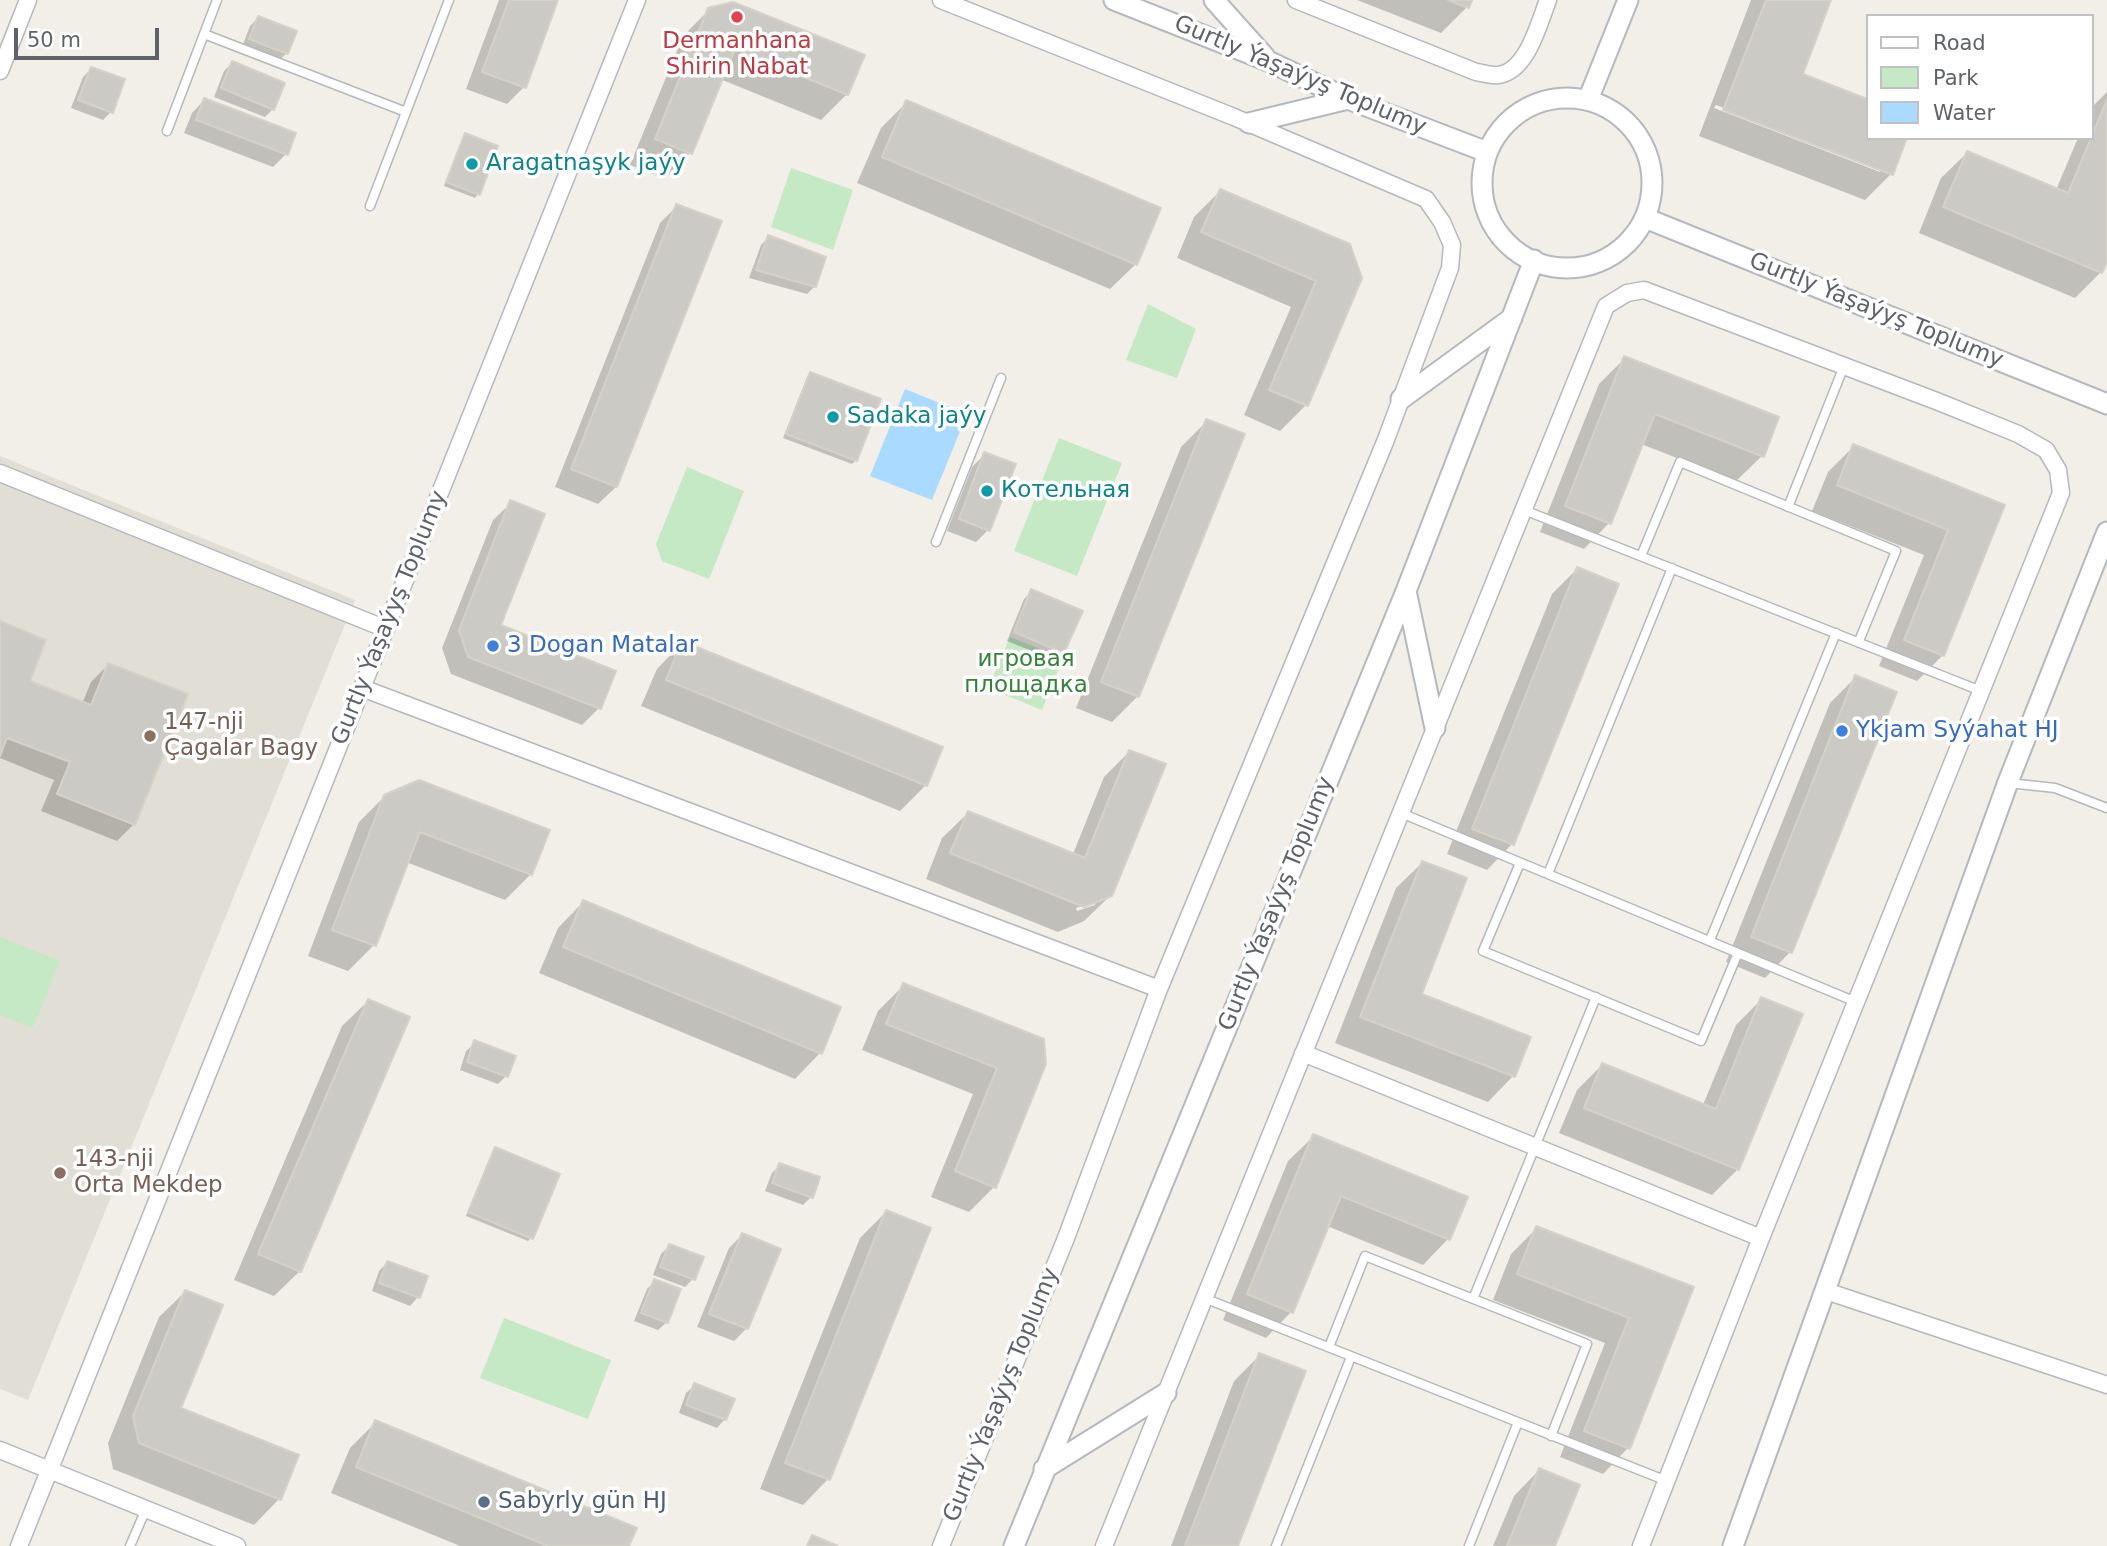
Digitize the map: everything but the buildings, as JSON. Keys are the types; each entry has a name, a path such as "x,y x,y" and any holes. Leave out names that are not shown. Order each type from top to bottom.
{"street":[{"path":"0,71 29,0"},
{"name":"Gurtly Ýaşaýyş Toplumy","path":"19,1546 637,0"},
{"path":"941,0 1249,123 1348,99"},
{"name":"Gurtly Ýaşaýyş Toplumy","path":"1114,0 1268,61 1348,99 1487,152"},
{"path":"1214,0 1268,61"},
{"path":"1296,0 1476,72 1499,75 1515,68 1528,52 1548,0"},
{"path":"1588,100 1628,0"},
{"path":"1557,98 1588,100 1618,114 1640,138 1650,161 1653,186 1645,218 1626,246 1596,264 1562,269 1545,266 1515,252 1503,241 1487,214 1481,183 1487,152 1503,126 1528,107 1557,98"},
{"name":"Gurtly Ýaşaýyş Toplumy","path":"941,1546 1066,1238 1159,989 1401,399 1450,268 1452,245 1442,222 1426,199 1249,123"},
{"name":"Gurtly Ýaşaýyş Toplumy","path":"1645,218 2107,404"},
{"name":"Gurtly Ýaşaýyş Toplumy","path":"1014,1546 1406,591 1534,260"},
{"path":"1104,1546 1606,306 1627,293 1644,290 2018,434 2046,450 2058,470 2061,493 1761,1238 1641,1546"},
{"path":"1401,399 1513,317"},
{"path":"0,473 386,629"},
{"path":"1733,1546 2008,782 2107,532"},
{"path":"1406,591 1436,728"},
{"path":"362,688 1159,989"},
{"path":"1303,1053 1761,1238"},
{"path":"1826,1291 2107,1385"},
{"path":"1044,1469 1166,1393"},
{"path":"0,1450 236,1546"}],"lane":[{"path":"167,131 217,0"},
{"path":"370,206 449,0"},
{"path":"204,34 406,112"},
{"path":"1788,507 1844,366"},
{"path":"936,542 1001,378"},
{"path":"1641,556 1680,463 1896,551 1859,642"},
{"path":"1524,510 1982,691"},
{"path":"1548,874 1672,568"},
{"path":"1710,940 1836,633"},
{"path":"2008,782 2055,788 2107,808"},
{"path":"1401,813 1856,1002"},
{"path":"1520,863 1483,951 1701,1041 1738,953"},
{"path":"1473,1299 1595,997"},
{"path":"1329,1347 1365,1256 1587,1344 1551,1436"},
{"path":"1204,1298 1667,1481"},
{"path":"1276,1546 1351,1357"},
{"path":"1469,1546 1518,1422"},
{"path":"130,1546 146,1509"}],"shaded area":[{"name":"147-nji Çagalar Bagy","path":"0,456 355,600 28,1400 0,1389"}],"green space":[{"path":"791,168 853,190 833,250 771,227"},
{"path":"1148,304 1196,329 1177,378 1126,360"},
{"path":"1059,438 1122,463 1077,576 1014,551"},
{"path":"687,467 744,491 709,579 662,561 656,544"},
{"name":"игровая площадка","path":"1010,637 1063,658 1042,710 988,688"},
{"path":"0,937 60,961 33,1028 0,1015"},
{"path":"504,1318 611,1360 588,1419 480,1378"}],"water":[{"path":"905,389 967,414 932,500 870,476"}],"place":[{"name":"Dermanhana Shirin Nabat","path":"737,17"},
{"name":"Aragatnaşyk jaýy","path":"472,164"},
{"name":"Sadaka jaýy","path":"833,417"},
{"name":"Котельная","path":"987,491"},
{"name":"3 Dogan Matalar","path":"493,646"},
{"name":"Ykjam Syýahat HJ","path":"1842,731"},
{"name":"147-nji Çagalar Bagy","path":"150,736"},
{"name":"143-nji Orta Mekdep","path":"60,1173"},
{"name":"Sabyrly gün HJ","path":"484,1502"}]}
